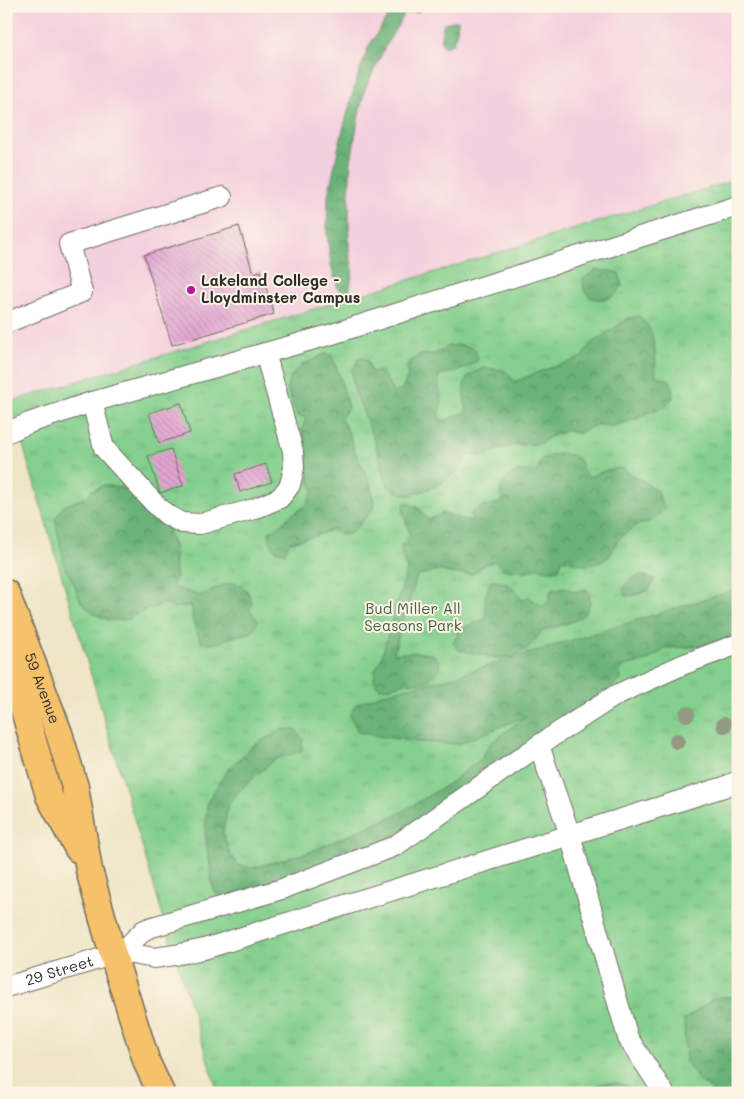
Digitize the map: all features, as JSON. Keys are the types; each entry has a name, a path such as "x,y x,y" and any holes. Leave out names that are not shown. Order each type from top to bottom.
{"main road":[{"name":"59 Avenue","path":"6,593 59,733 75,787 89,870"},
{"name":"59 Avenue","path":"6,648 49,796 89,870"},
{"path":"89,870 118,954 148,1063 152,1093"},
{"path":"148,1063 161,1093"}],"street":[{"path":"6,322 82,292 69,244 222,197"},
{"path":"6,433 29,423 92,402 334,334 738,206"},
{"path":"92,402 104,448 167,515 182,523 200,524 254,509 280,498 290,485 294,468 293,451 265,353"},
{"path":"118,954 144,930 282,889 395,846 539,745 616,695 682,665 738,644"},
{"path":"539,745 570,835 628,1038 664,1093"},
{"path":"118,954 154,958 204,949 724,787 738,781"},
{"name":"29 Street","path":"6,987 118,954"}],"shaded area":[{"name":"Lakeland College - Lloydminster Campus","path":"6,6 738,6 738,179 10,402 6,401"}],"green space":[{"path":"389,6 421,6 418,12 405,13 385,47 365,89 351,161 349,252 353,269 349,293 344,295 338,289 331,265 327,232 328,196 356,81 369,46 390,13"},
{"path":"458,20 453,44 444,47 440,40 444,23"},
{"name":"Bud Miller All Seasons Park","path":"738,179 738,1093 218,1093 165,923 10,402"},
{"path":"596,270 619,273 622,286 612,297 605,299 591,298 584,290 583,279"},
{"path":"639,316 646,324 652,337 655,350 656,376 670,380 673,398 662,408 634,420 613,426 595,425 580,433 566,431 552,436 541,443 510,446 484,455 469,455 457,471 440,484 410,495 398,493 387,485 372,434 353,386 352,371 359,358 367,360 371,372 381,372 388,381 393,393 401,390 408,377 407,364 419,355 435,354 448,346 461,345 475,349 478,360 459,371 438,375 442,402 438,414 441,422 467,411 464,398 464,384 468,376 483,368 495,369 507,372 515,382 538,372 581,358 592,343 629,318"},
{"path":"326,353 332,356 341,381 348,408 341,418 350,436 353,448 369,479 375,507 350,534 341,535 333,529 316,536 290,542 285,552 275,550 270,541 269,532 306,506 313,490 308,476 302,430 306,418 297,415 287,388 291,376 301,365"},
{"path":"558,454 571,455 580,461 588,477 607,470 621,468 656,490 665,509 649,522 637,525 627,532 617,541 611,554 601,562 587,566 563,559 558,570 538,568 523,572 519,569 510,571 502,568 494,561 484,565 473,574 448,573 438,570 417,576 394,654 410,652 433,654 439,661 440,669 430,679 417,683 379,688 374,682 375,670 380,662 407,569 402,557 401,546 410,535 403,512 405,502 419,508 428,520 442,513 472,522 471,513 481,507 503,502 500,492 503,483 508,477 519,472 528,471 536,473 542,459"},
{"path":"104,485 133,490 141,503 148,509 155,522 167,527 176,553 174,566 176,577 172,587 201,596 226,584 238,584 243,587 251,600 252,605 249,609 258,621 252,632 215,644 201,642 192,618 192,605 174,608 164,603 126,620 109,620 94,614 81,602 65,568 55,518 64,506 88,496 91,491"},
{"path":"641,575 655,579 649,590 636,595 626,596 623,589 625,586 631,580"},
{"path":"491,581 506,583 516,591 522,600 529,597 544,606 549,601 551,590 564,587 576,592 583,589 588,590 590,603 585,614 574,621 542,631 528,648 513,657 498,658 459,650 453,643 459,633 470,625 486,619 485,597"},
{"path":"738,589 738,634 714,643 691,647 667,648 646,661 620,667 621,680 383,843 330,863 220,898 215,893 205,834 207,803 225,773 251,747 281,730 296,729 303,740 302,751 275,759 242,788 228,805 223,833 229,852 238,865 252,868 307,853 396,815 450,783 481,759 490,744 526,716 459,744 418,742 358,732 350,715 356,704 389,692 446,679"},
{"path":"738,996 738,1093 716,1093 699,1081 686,1062 684,1020 714,998"},
{"path":"617,1083 628,1086 633,1093 588,1093 600,1084"}],"building":[{"path":"239,226 253,273 261,271 274,314 172,345 144,255"},
{"path":"181,403 190,433 159,443 149,413"},
{"path":"171,449 183,486 160,493 148,456"},
{"path":"266,464 272,482 240,492 235,474"}],"place":[{"name":"Lakeland College - Lloydminster Campus","path":"191,290"}]}
